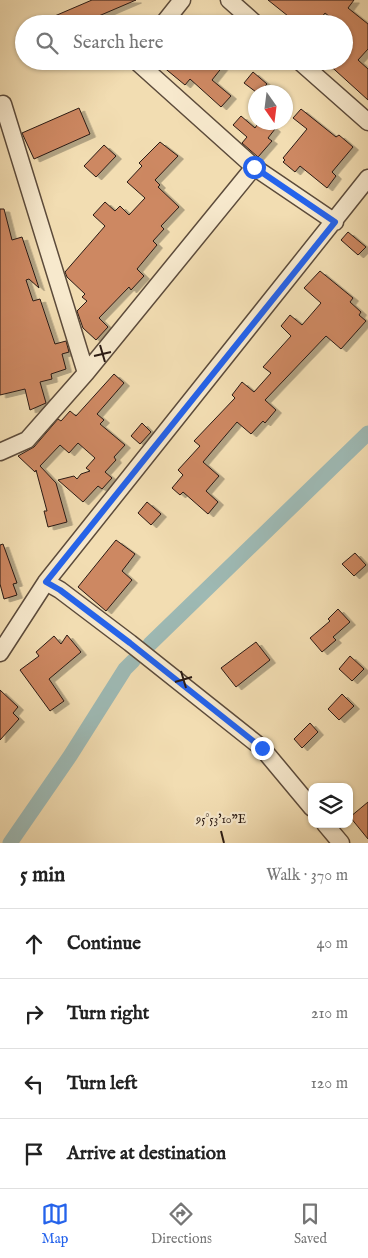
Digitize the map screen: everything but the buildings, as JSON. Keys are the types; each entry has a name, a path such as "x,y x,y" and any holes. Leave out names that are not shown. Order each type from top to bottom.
{"street":[{"path":"170,15 182,0"},
{"path":"229,0 246,15"},
{"path":"146,70 254,167 335,222"},
{"path":"309,70 368,122"},
{"path":"3,104 86,373"},
{"path":"0,452 27,440 86,373 254,167"},
{"path":"0,653 46,582 335,222 368,178"},
{"path":"46,582 60,590 114,631 262,748 308,803"},
{"path":"328,828 341,843"}],"waterway":[{"path":"150,644 368,433"},
{"path":"10,843 70,756 125,669 133,661"}],"route":[{"path":"254,167 335,222 46,582 60,590 130,643 262,748"}]}
